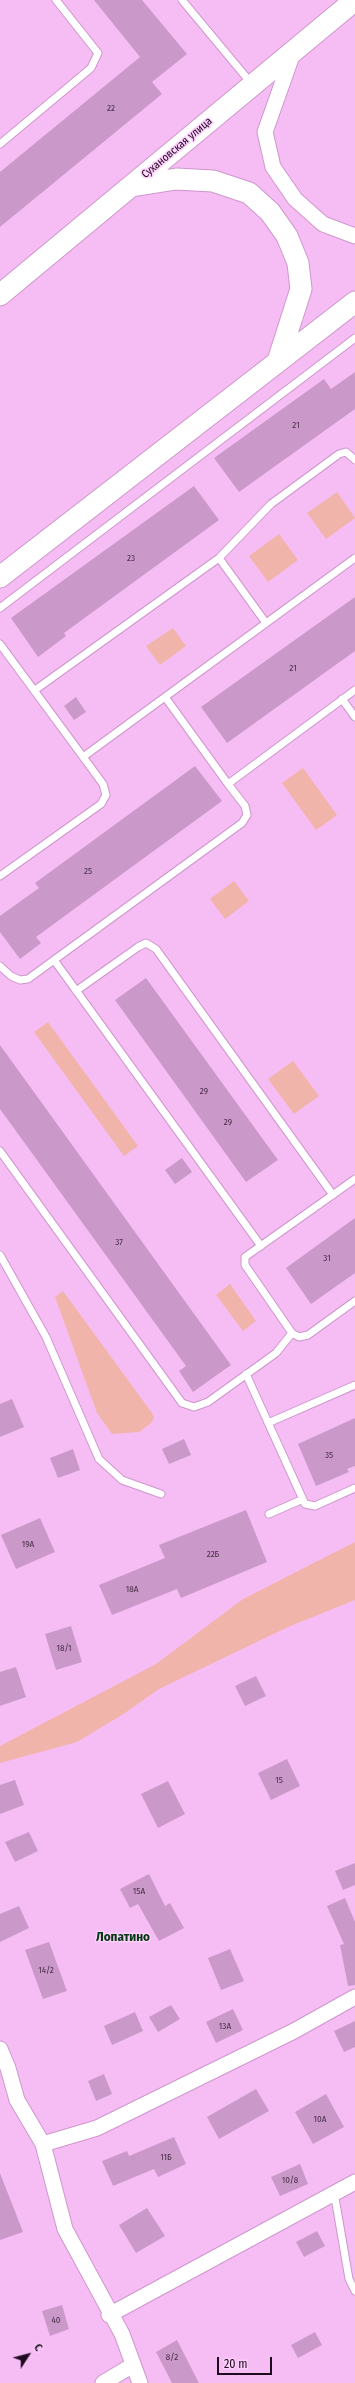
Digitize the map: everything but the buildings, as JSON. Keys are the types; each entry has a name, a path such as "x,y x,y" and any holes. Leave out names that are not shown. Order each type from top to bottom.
{"street":[{"name":"Сухановская улица","path":"0,295 355,0"},
{"path":"293,52 265,132 273,167 295,199 323,224 355,236"},
{"path":"131,186 176,179 213,181 249,194 270,212 287,236 298,263 301,288 278,361"},
{"path":"0,577 355,302"},
{"path":"43,2144 97,2128 294,2031 355,1997"},
{"path":"0,2049 8,2068 17,2100 43,2144 65,2229 109,2314 122,2334 140,2383"},
{"path":"109,2314 355,2182"},
{"path":"103,2383 133,2365"}],"lane":[{"path":"0,144 91,68 98,53 56,0"},
{"path":"182,0 252,85"},
{"path":"0,608 355,338"},
{"path":"35,690 219,558 271,504 339,454 346,452 355,460"},
{"path":"219,558 266,623"},
{"path":"84,757 355,558"},
{"path":"0,644 103,784 106,795 101,804 0,876"},
{"path":"228,784 355,690"},
{"path":"0,966 8,974 24,980 54,960 242,823 247,815 245,806 165,697"},
{"path":"342,700 355,717"},
{"path":"76,991 138,947 146,943 156,949 333,1195"},
{"path":"54,960 261,1246"},
{"path":"0,1151 182,1403 194,1407 208,1402 276,1353 292,1333"},
{"path":"355,1179 245,1257 245,1265 292,1333 299,1337 308,1335 355,1301"},
{"path":"0,1255 46,1337 99,1459 122,1480 161,1494"},
{"path":"246,1374 301,1500 305,1504 315,1506 355,1488"},
{"path":"268,1423 355,1385"},
{"path":"269,1514 301,1500"},
{"path":"334,2192 349,2279 355,2291"}],"shaded area":[{"path":"337,492 355,518 326,539 307,513"},
{"path":"279,534 298,560 268,582 249,556"},
{"path":"173,628 186,646 160,665 146,646"},
{"path":"303,768 337,815 316,830 282,783"},
{"path":"234,881 249,901 225,919 210,899"},
{"path":"48,1022 138,1146 124,1156 34,1032"},
{"path":"293,1061 319,1096 294,1114 268,1079"},
{"path":"230,1284 256,1321 243,1331 216,1295"},
{"path":"63,1291 152,1413 154,1418 151,1423 139,1432 112,1434 97,1413 55,1297"},
{"path":"355,1542 355,1600 288,1627 159,1689 122,1715 77,1742 0,1763 0,1746 156,1664 243,1599"}],"district":[{"name":"Лопатино","path":"123,1937"}]}
